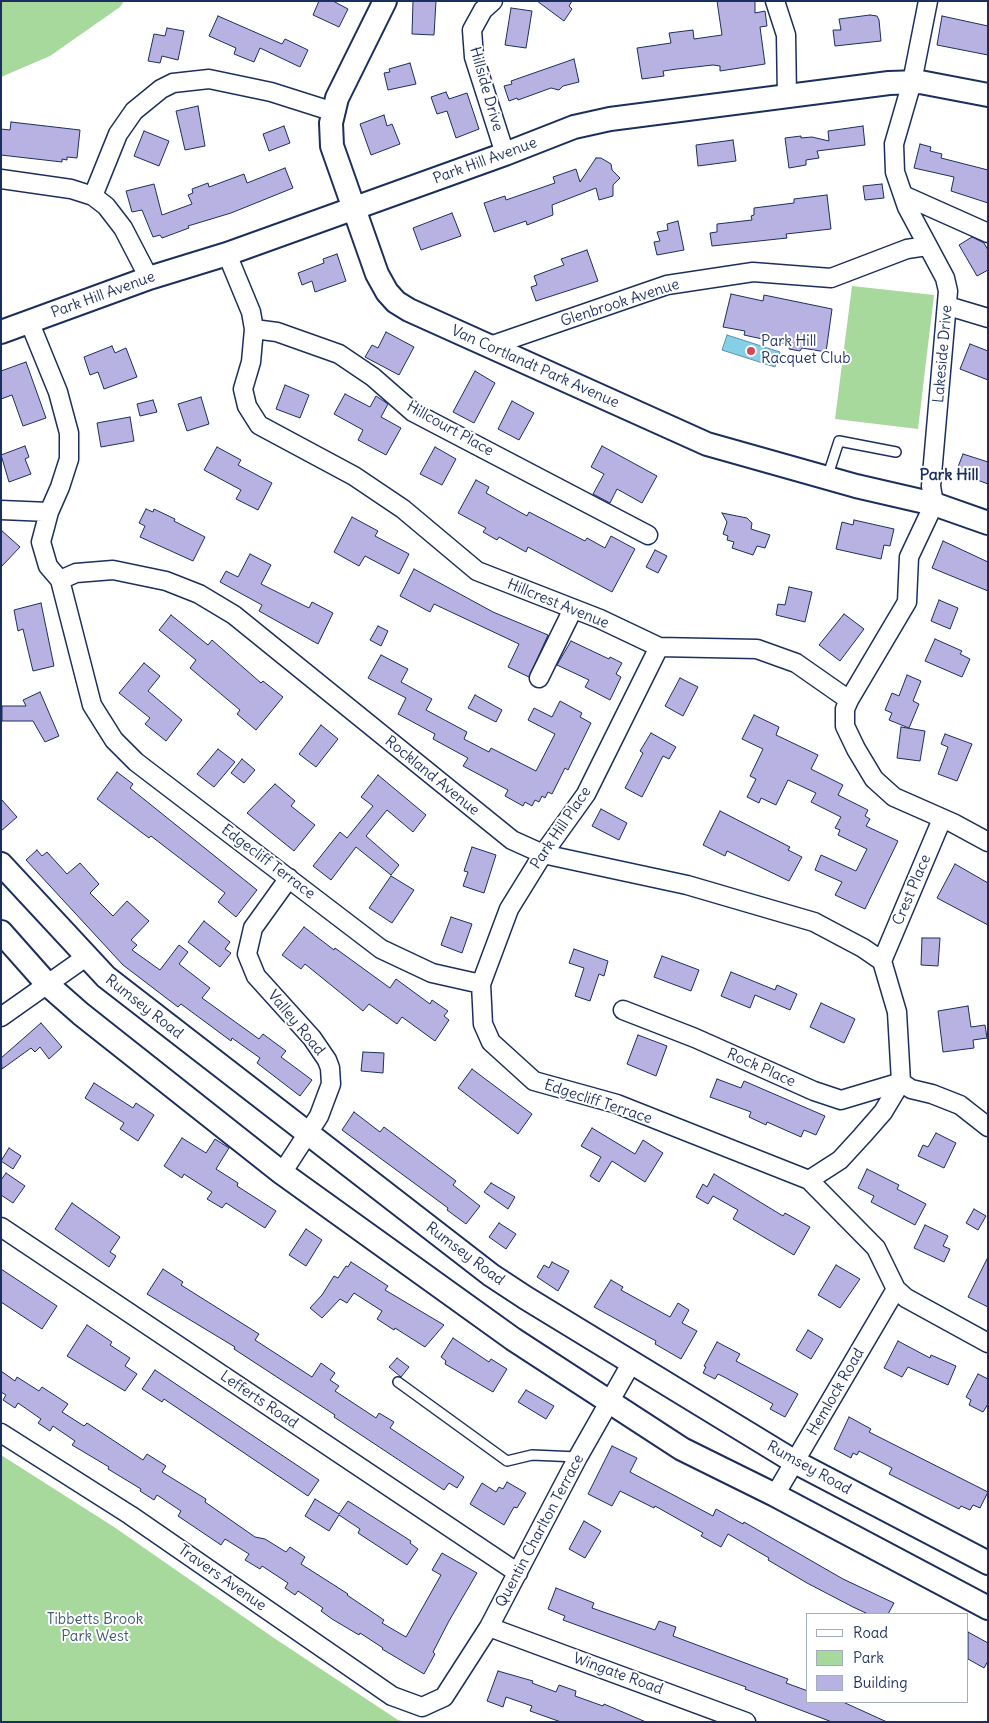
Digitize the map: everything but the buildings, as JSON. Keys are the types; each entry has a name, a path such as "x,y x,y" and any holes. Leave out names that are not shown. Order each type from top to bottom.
{"street":[{"name":"Van Cortlandt Park Avenue","path":"384,1 337,98 331,123 332,146 352,209 377,274 387,292 396,302 409,310 707,444 827,478 934,504 988,523"},
{"name":"Hillside Drive","path":"493,1 483,10 472,30 474,57 505,154"},
{"path":"775,1 786,35 787,96"},
{"name":"Lakeside Drive","path":"928,1 912,82 894,144 894,172 927,246 945,278 948,306 931,486 934,504"},
{"path":"93,196 118,134 134,111 173,83 208,79 271,92 334,112"},
{"name":"Park Hill Avenue","path":"1,332 148,278 227,254 505,154 574,127 610,119 912,82 988,95"},
{"path":"1,179 71,189 93,196 106,206 123,228 148,278"},
{"path":"903,195 988,233"},
{"name":"Glenbrook Avenue","path":"490,346 667,285 753,272 831,278 908,249 927,246"},
{"name":"Hillcrest Avenue","path":"227,254 245,293 254,329 251,362 243,389 247,406 259,425 354,476 403,509 477,571 573,609 659,647 757,650 796,663 849,700"},
{"path":"948,306 988,318"},
{"path":"29,321 58,392 69,433 69,458 60,487 48,512 41,542 48,566 60,580"},
{"name":"Hillcourt Place","path":"254,329 277,332 339,354 373,377 413,412 648,535"},
{"path":"934,504 909,557 907,602 849,700 845,709 845,726 874,779 894,797 988,842"},
{"path":"1,510 48,512"},
{"name":"Rockland Avenue","path":"60,580 76,572 113,570 166,581 199,594 234,615 512,840 543,854 687,885 814,922 863,948 882,962"},
{"name":"Edgecliff Terrace","path":"60,580 92,705 114,740 136,762 381,949 432,973 481,984 483,1024 491,1042 534,1082 617,1104 809,1180 876,1248 896,1289 906,1298 988,1342"},
{"path":"539,678 573,609"},
{"name":"Park Hill Place","path":"481,984 509,909 543,854 586,794 659,647"},
{"name":"Crest Place","path":"882,962 942,819"},
{"name":"Rumsey Road","path":"1,864 106,978 491,1274 526,1298 795,1462 988,1563"},
{"name":"Valley Road","path":"282,1173 319,1116 331,1084 330,1068 312,1038 256,976 248,954 253,928 289,878"},
{"path":"1,932 48,984 81,1014 282,1173 500,1330 682,1449 775,1495 988,1608"},
{"path":"1,1017 86,957"},
{"path":"809,1180 840,1160 882,1112 901,1082 897,1012 882,962"},
{"name":"Rock Place","path":"623,1010 695,1038 814,1091 841,1100 901,1082"},
{"path":"901,1082 912,1089 932,1094 960,1106 988,1127"},
{"name":"Lefferts Road","path":"1,1227 518,1573"},
{"name":"Hemlock Road","path":"775,1495 896,1289"},
{"name":"Quentin Charlton Terrace","path":"444,1696 489,1627 578,1457 632,1362"},
{"name":"Travers Avenue","path":"1,1433 130,1515 392,1696 422,1707 444,1696"},
{"name":"Wingate Road","path":"489,1627 746,1722"}],"lane":[{"path":"827,478 839,441 896,452"},
{"path":"398,1382 507,1461 532,1455 578,1457"}],"green space":[{"path":"1,1 124,1 120,7 50,56 1,77"},
{"name":"Park Hill Racquet Club","path":"852,286 934,295 918,429 835,419"},
{"name":"Tibbetts Brook Park West","path":"1,1455 114,1527 274,1638 398,1720 408,1722 1,1722"}],"water":[{"name":"Park Hill Racquet Club","path":"727,335 780,352 775,367 722,350"}],"place":[{"name":"Park Hill Racquet Club","path":"751,351"}],"district":[{"name":"Park Hill","path":"949,475"}]}
